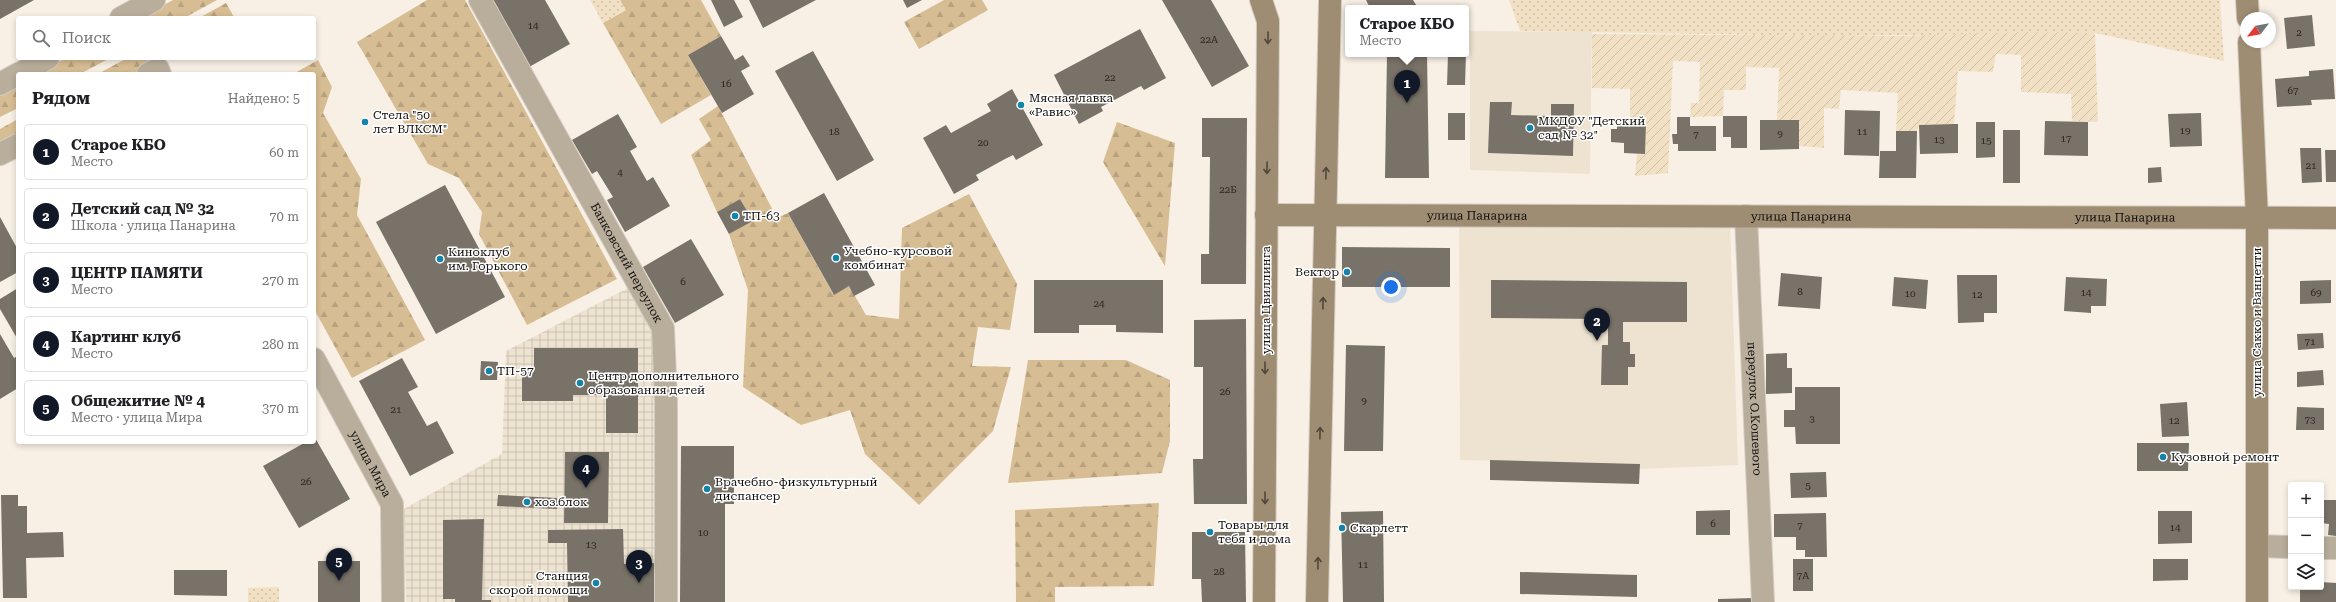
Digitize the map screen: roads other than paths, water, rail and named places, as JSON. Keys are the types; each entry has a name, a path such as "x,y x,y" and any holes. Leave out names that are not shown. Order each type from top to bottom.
{"street":[{"path":"125,16 154,0"},
{"name":"Банковский переулок","path":"480,0 663,328 666,402 666,602"},
{"name":"улица Цвиллинга","path":"1261,0 1268,21 1264,602"},
{"path":"1317,602 1324,215 1330,0"},
{"path":"2247,0 2248,12"},
{"name":"улица Сакко и Ванцетти","path":"2249,48 2257,218 2257,602"},
{"path":"22,72 44,60"},
{"path":"0,84 16,75"},
{"path":"0,154 16,146"},
{"name":"улица Панарина","path":"1266,215 2336,218"},
{"name":"переулок О.Кошевого","path":"1746,216 1763,602"},
{"name":"улица Мира","path":"316,363 392,504 393,602"},
{"path":"2257,546 2288,547"},
{"path":"2324,548 2336,548"}],"place":[{"name":"Старое КБО","path":"1407,103"},
{"name":"Мясная лавка «Равис»","path":"1021,105"},
{"name":"Стела \"50 лет ВЛКСМ\"","path":"365,122"},
{"name":"МКДОУ \"Детский сад № 32\"","path":"1530,128"},
{"name":"ТП-63","path":"735,216"},
{"name":"Учебно-курсовой комбинат","path":"836,258"},
{"name":"Киноклуб им. Горького","path":"440,259"},
{"name":"Вектор","path":"1347,272"},
{"name":"Детский сад № 32","path":"1597,341"},
{"name":"ТП-57","path":"489,371"},
{"name":"Центр дополнительного образования детей","path":"580,383"},
{"name":"Кузовной ремонт","path":"2163,457"},
{"name":"Картинг клуб","path":"586,488"},
{"name":"Врачебно-физкультурный диспансер","path":"707,489"},
{"name":"хоз.блок","path":"527,502"},
{"name":"Скарлетт","path":"1342,528"},
{"name":"Товары для тебя и дома","path":"1210,532"},
{"name":"Общежитие № 4","path":"339,581"},
{"name":"Станция скорой помощи","path":"596,583"},
{"name":"ЦЕНТР ПАМЯТИ","path":"639,583"}]}
